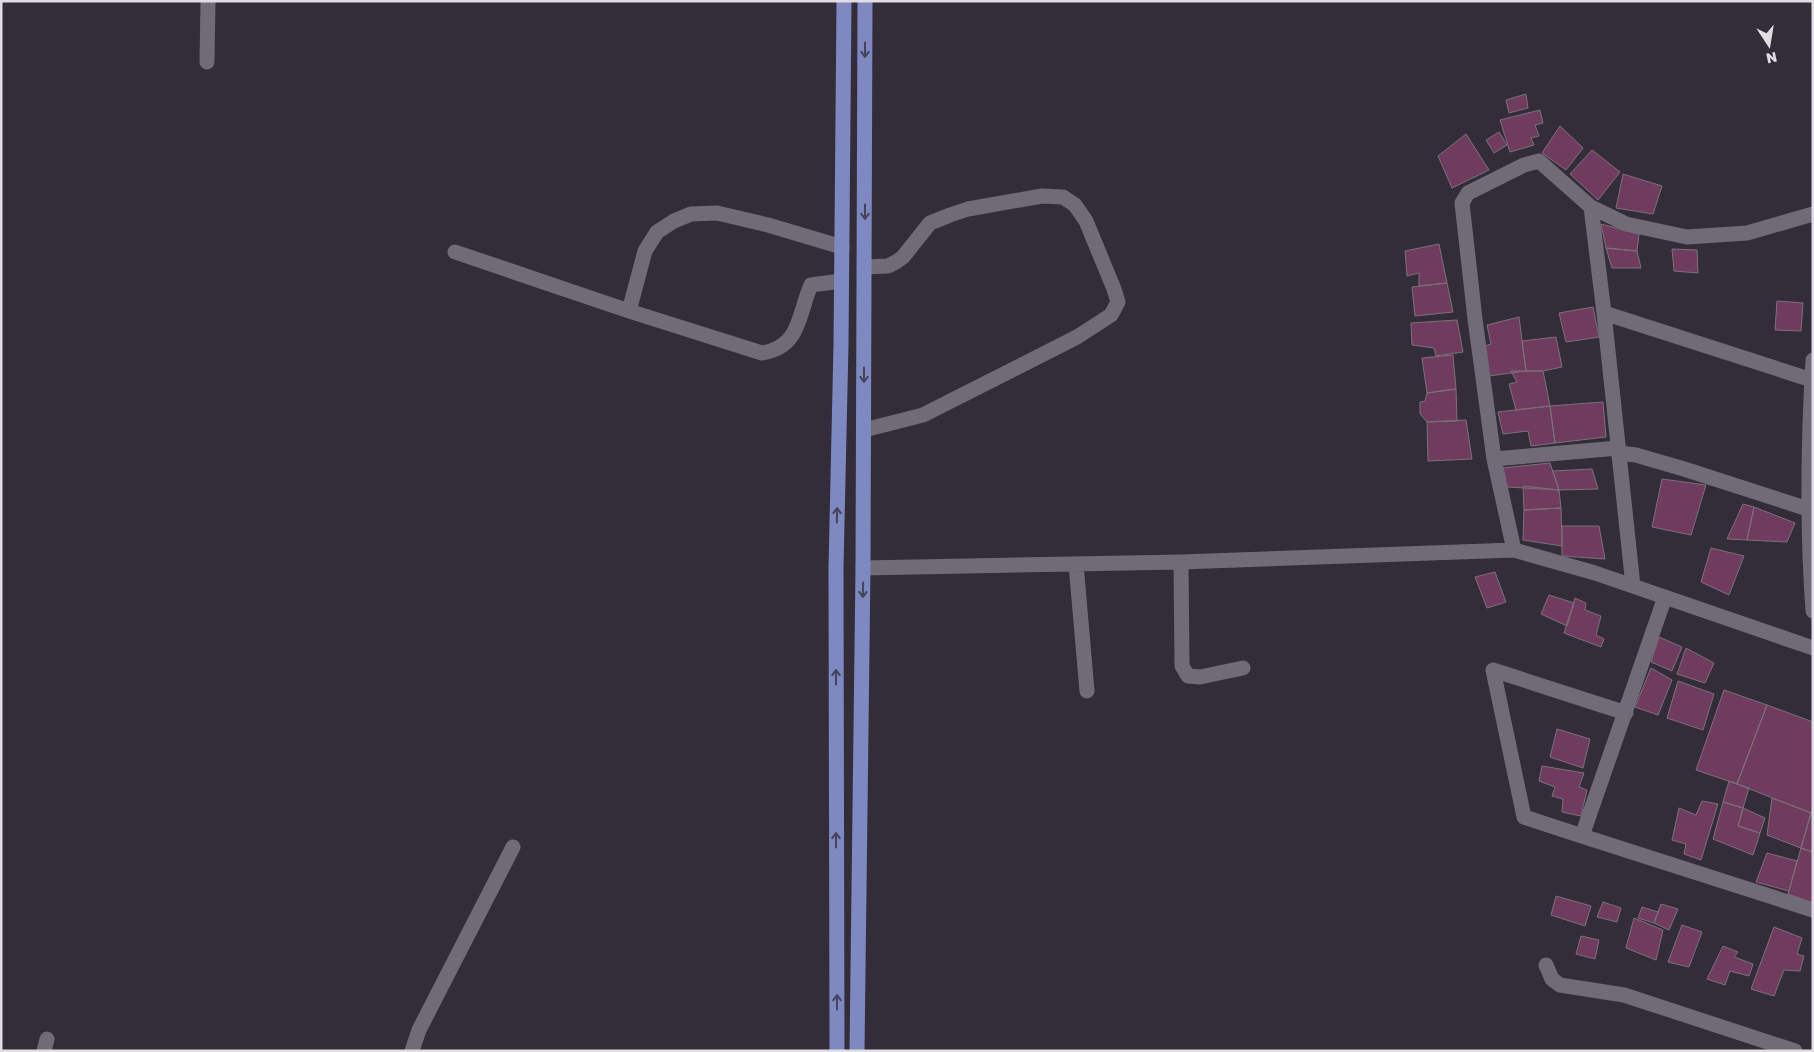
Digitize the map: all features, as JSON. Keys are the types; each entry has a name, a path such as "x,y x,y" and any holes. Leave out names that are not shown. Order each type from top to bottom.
{"main road":[{"path":"837,1051 836,568 844,1"},
{"path":"856,1051 864,568 865,1"}],"street":[{"path":"207,62 208,1"},
{"path":"1514,550 1494,459 1475,319 1462,203 1468,193 1524,165 1539,161 1592,207 1626,224 1687,237 1747,234 1813,214"},
{"path":"864,267 888,266 903,258 930,223 950,215 1042,196 1063,197 1075,205 1086,220 1118,302 1112,315 1078,337 923,415 864,430"},
{"path":"1592,207 1633,586"},
{"path":"629,312 645,251 657,232 674,221 690,214 717,213 768,225 842,247"},
{"path":"455,252 629,312 762,353 780,349 797,328 806,295 811,285 841,281"},
{"path":"1604,313 1812,380"},
{"path":"1813,360 1808,470 1813,612"},
{"path":"1494,459 1619,451 1684,469 1808,509"},
{"path":"864,568 1182,562 1514,550 1595,573 1813,648"},
{"path":"1182,562 1182,666 1188,676 1200,677 1243,668"},
{"path":"1076,564 1087,692"},
{"path":"1582,836 1665,597"},
{"path":"1626,713 1493,670 1524,817 1813,910"},
{"path":"412,1051 419,1030 514,847"},
{"path":"1546,965 1552,979 1560,986 1624,995 1795,1051"}],"building":[{"path":"1526,94 1528,108 1509,113 1506,100"},
{"path":"1540,110 1543,123 1535,125 1539,136 1531,138 1534,145 1510,152 1500,120"},
{"path":"1560,126 1583,148 1566,170 1542,153"},
{"path":"1499,132 1507,145 1494,153 1486,140"},
{"path":"1466,134 1489,170 1452,188 1438,156"},
{"path":"1592,150 1620,172 1598,200 1570,174"},
{"path":"1623,174 1662,186 1653,214 1616,208"},
{"path":"1601,224 1639,234 1637,251 1606,248"},
{"path":"1439,244 1447,283 1419,286 1419,273 1407,276 1405,251"},
{"path":"1606,248 1637,251 1641,268 1612,268"},
{"path":"1672,249 1697,250 1698,273 1674,271"},
{"path":"1447,283 1453,312 1415,316 1412,287"},
{"path":"1777,301 1803,303 1801,331 1775,330"},
{"path":"1593,307 1599,337 1566,342 1559,313"},
{"path":"1519,317 1526,371 1489,376 1479,348 1491,344 1487,325"},
{"path":"1457,320 1463,352 1436,356 1434,348 1412,345 1411,323"},
{"path":"1556,337 1562,367 1543,371 1526,371 1522,341"},
{"path":"1453,355 1456,389 1427,393 1422,358"},
{"path":"1511,371 1543,371 1550,406 1516,410 1509,384 1517,382"},
{"path":"1456,389 1457,421 1427,422 1420,414 1420,402 1425,401 1427,393"},
{"path":"1603,402 1606,437 1555,443 1550,406"},
{"path":"1550,406 1555,443 1531,446 1528,431 1503,434 1498,412"},
{"path":"1466,420 1472,459 1428,461 1427,422"},
{"path":"1550,463 1559,490 1507,487 1503,468"},
{"path":"1592,469 1598,489 1559,490 1553,471"},
{"path":"1662,479 1706,485 1691,535 1652,527"},
{"path":"1523,486 1559,490 1561,508 1524,510"},
{"path":"1743,504 1754,507 1747,540 1727,539"},
{"path":"1754,507 1795,523 1787,542 1747,540"},
{"path":"1561,508 1562,546 1523,540 1524,510"},
{"path":"1562,526 1599,526 1605,559 1562,556"},
{"path":"1711,548 1744,556 1729,595 1701,582"},
{"path":"1495,572 1506,602 1487,608 1475,577"},
{"path":"1549,595 1574,603 1567,626 1541,614"},
{"path":"1575,598 1586,603 1585,610 1601,616 1596,635 1604,639 1601,647 1564,633"},
{"path":"1659,637 1682,647 1672,671 1651,662"},
{"path":"1686,648 1714,663 1705,683 1677,674"},
{"path":"1651,668 1672,680 1658,715 1635,707"},
{"path":"1678,681 1714,694 1703,730 1667,718"},
{"path":"1724,690 1767,705 1737,784 1696,770"},
{"path":"1767,705 1813,722 1813,808 1811,813 1737,784"},
{"path":"1557,729 1590,739 1583,768 1550,757"},
{"path":"1542,766 1584,773 1579,787 1587,790 1581,816 1562,812 1563,799 1552,796 1555,787 1539,781"},
{"path":"1729,781 1749,788 1743,808 1723,802"},
{"path":"1772,798 1811,813 1801,848 1767,835"},
{"path":"1702,801 1718,804 1701,860 1684,854 1686,844 1672,840 1679,808 1696,815"},
{"path":"1723,802 1743,808 1738,826 1760,833 1753,855 1713,839"},
{"path":"1743,808 1765,818 1760,833 1738,826"},
{"path":"1811,813 1813,814 1813,852 1801,848"},
{"path":"1801,848 1813,852 1813,903 1788,894"},
{"path":"1767,853 1797,861 1789,891 1756,882"},
{"path":"1556,896 1591,906 1585,926 1551,915"},
{"path":"1603,902 1621,908 1617,922 1597,917"},
{"path":"1661,904 1678,909 1669,930 1654,923"},
{"path":"1642,907 1658,912 1654,923 1638,918"},
{"path":"1634,918 1663,930 1656,960 1626,948"},
{"path":"1682,925 1702,932 1689,967 1668,962"},
{"path":"1774,927 1802,938 1797,954 1804,956 1800,971 1784,970 1774,996 1751,989"},
{"path":"1581,936 1599,940 1595,959 1576,954"},
{"path":"1723,946 1738,952 1734,957 1753,964 1749,976 1730,971 1725,985 1707,979"}]}
